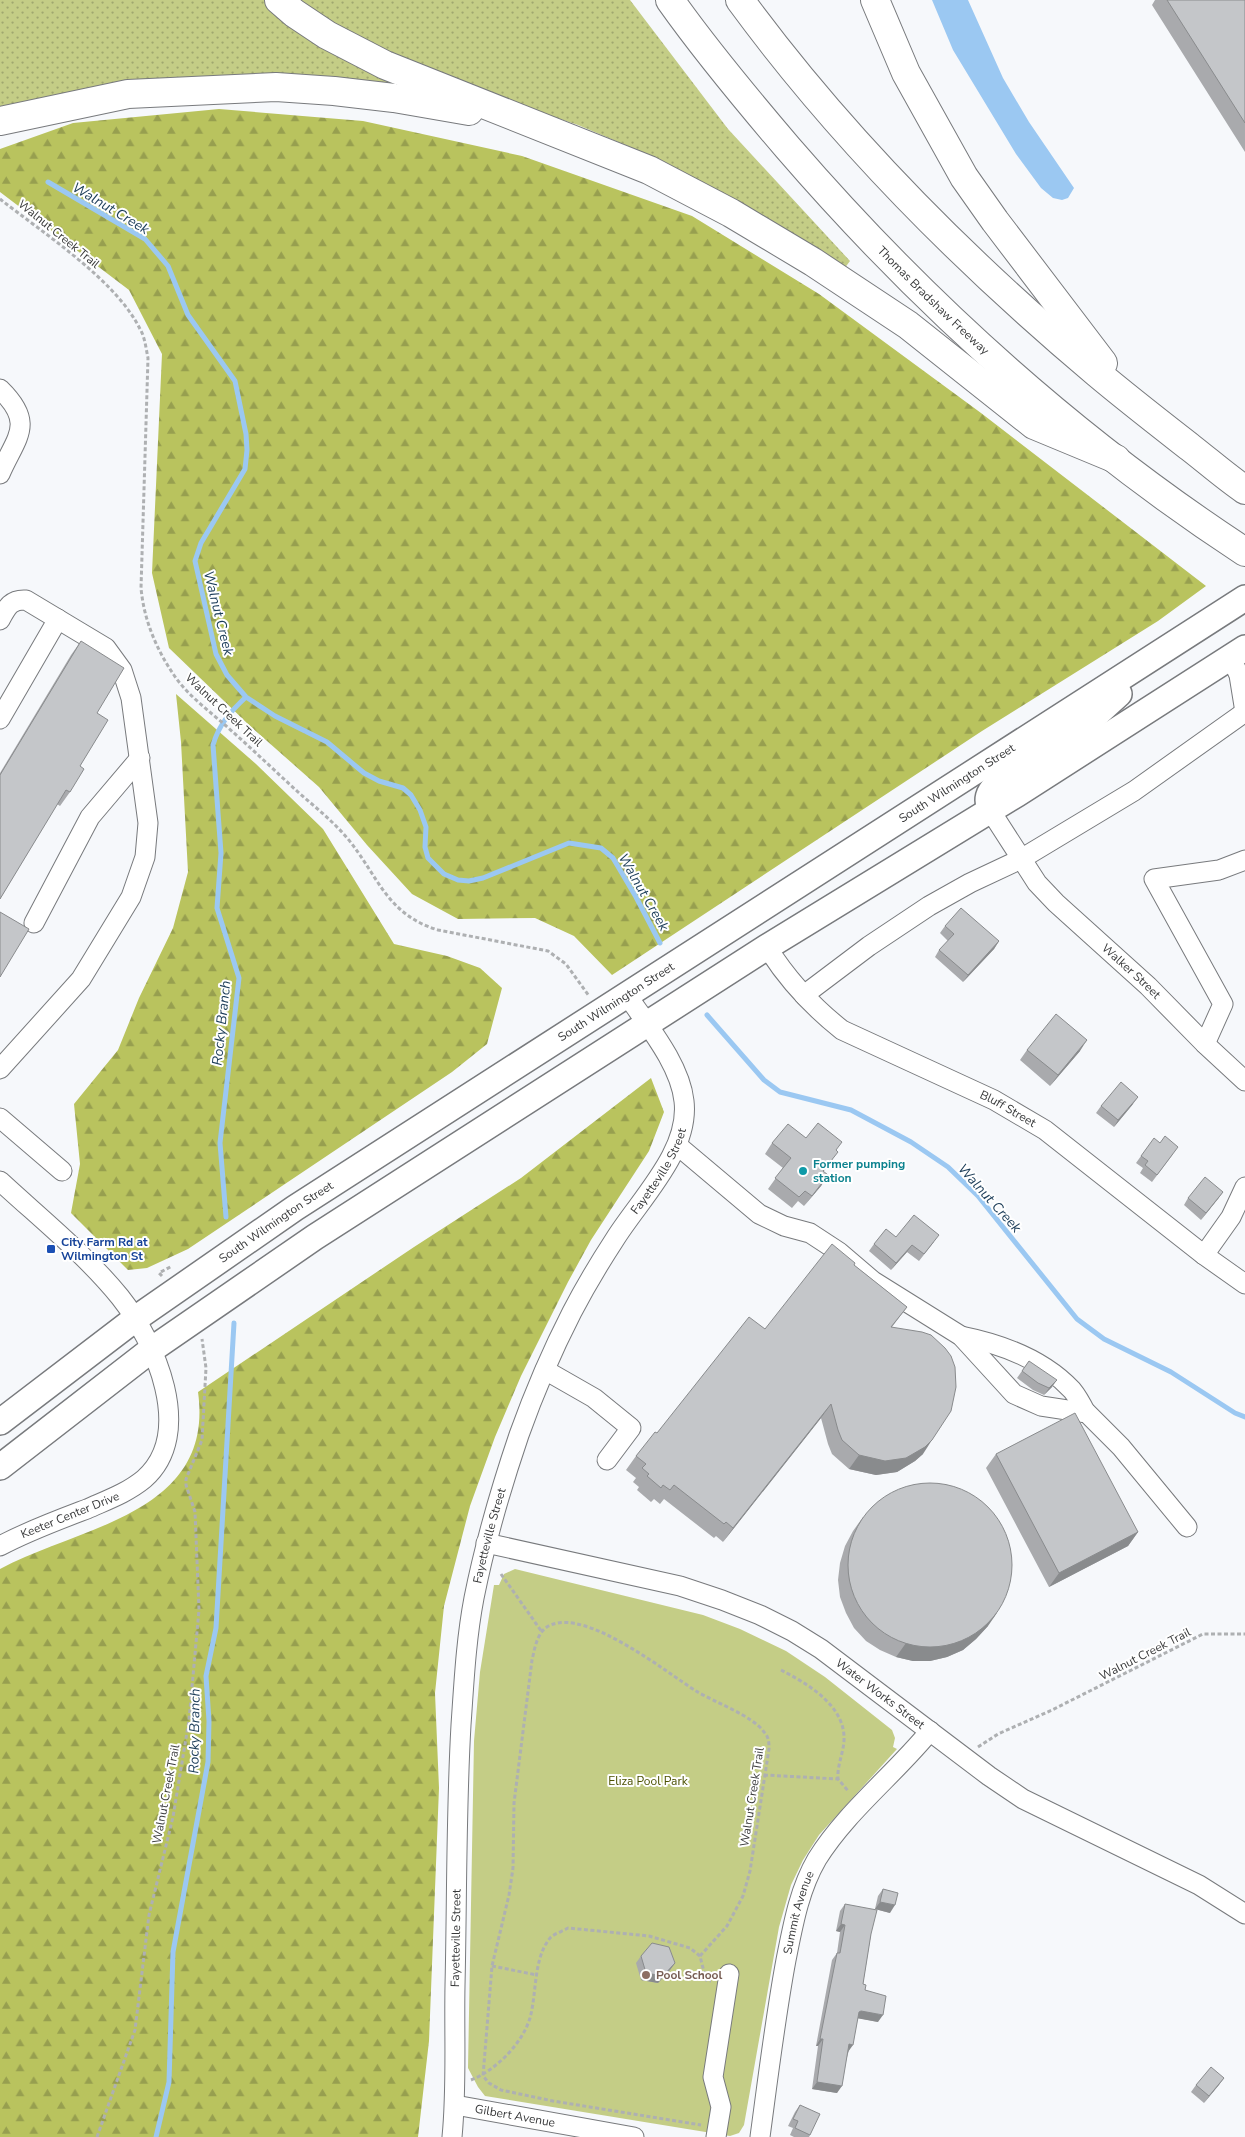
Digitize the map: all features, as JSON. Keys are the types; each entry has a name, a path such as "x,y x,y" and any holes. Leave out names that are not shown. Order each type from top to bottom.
{"highway":[{"path":"279,0 294,13 327,35 385,65 649,170 731,213 813,262 908,325 1034,425 1116,460"},
{"name":"Thomas Bradshaw Freeway","path":"670,0 730,79 822,186 871,240 925,294 1046,404 1193,518 1245,552"},
{"path":"740,0 823,104 920,210 978,268 1035,320 1132,403 1242,488"},
{"path":"875,0 906,73 964,177 1132,403"},
{"path":"0,121 128,94 276,87 394,98 522,121"}],"main road":[{"name":"South Wilmington Street","path":"0,1422 135,1319 304,1202 1245,598"},
{"path":"990,810 987,799 991,790 996,785 1086,724 1168,648"},
{"path":"0,1468 151,1350 315,1237 767,947 990,810 1238,653"}],"street":[{"path":"0,389 13,402 21,419 20,432 0,474"},
{"path":"0,620 7,607 16,600 26,600 106,648 116,660 131,698 148,823 145,857 131,897 81,979 0,1069"},
{"path":"0,719 58,619"},
{"path":"804,995 869,946 918,913 970,883 1021,859 1134,791 1245,712 1239,675 1238,653"},
{"path":"34,922 90,817 140,758"},
{"name":"Walker Street","path":"990,810 1036,883 1148,986 1205,1044 1245,1080"},
{"path":"1205,1044 1223,1004 1154,879 1219,870 1245,860"},
{"name":"Bluff Street","path":"767,947 780,968 804,995 821,1013 842,1030 994,1100 1044,1130 1204,1255 1245,1284"},
{"name":"Fayetteville Street","path":"452,2137 455,2105 454,2022 460,1746 466,1660 474,1601 486,1543 520,1433 545,1370 572,1312 615,1238 668,1162 677,1146 684,1121 682,1086 675,1070 628,995"},
{"path":"0,1118 62,1171"},
{"path":"677,1146 759,1214 784,1226 810,1233 839,1252 873,1281 961,1336 1014,1394 1041,1406 1086,1413"},
{"name":"Keeter Center Drive","path":"0,1181 105,1280 135,1319 151,1350 168,1400 170,1420 169,1437 153,1470 126,1492 17,1537 0,1546"},
{"path":"1204,1255 1227,1224 1245,1187"},
{"path":"961,1336 994,1343 1040,1365 1072,1390 1086,1413 1121,1447 1188,1527"},
{"path":"545,1370 594,1398 631,1428 607,1460"},
{"name":"Water Works Street","path":"486,1543 680,1586 760,1615 792,1631 821,1649 989,1776 1023,1799 1199,1885 1245,1914"},
{"name":"Summit Avenue","path":"760,2137 781,1988 800,1898 809,1874 830,1841 930,1731"},
{"path":"717,2132 721,2106 713,2076 728,1978"},
{"name":"Gilbert Avenue","path":"455,2105 634,2137"}],"path":[{"name":"Walnut Creek Trail","path":"0,199 90,269 130,312 142,331 148,358 141,588 143,610 161,655 178,680 200,703 341,832 364,860 386,895 405,915 421,924 438,930 548,951 566,964 591,999"},
{"name":"Walnut Creek Trail","path":"97,2137 135,2030 149,1915 173,1817 189,1720 199,1610 195,1512 186,1485 186,1479 202,1440 206,1368 202,1340 196,1335"},
{"path":"501,1574 542,1632 537,1640 532,1660 514,1803 513,1868 509,1895 492,1966 483,2076 489,2083 501,2090 717,2132"},
{"name":"Walnut Creek Trail","path":"542,1632 550,1625 560,1622 572,1623 595,1630 628,1645 708,1698 752,1720 766,1733 769,1740 769,1749 750,1871 743,1896 726,1926 700,1956"},
{"name":"Walnut Creek Trail","path":"977,1748 998,1734 1052,1710 1202,1634 1245,1634"},
{"path":"781,1670 802,1681 816,1692 840,1719 844,1730 844,1743 838,1779"},
{"path":"764,1775 838,1779 862,1804"},
{"path":"469,2081 483,2076 503,2059 518,2040 529,2020 537,1975 546,1945 552,1936 568,1928 649,1936 690,1948 700,1956 706,1980 728,1978"},
{"path":"492,1966 537,1975"}],"green space":[{"path":"0,0 265,0 299,28 389,79 388,88 150,80 21,102 0,108"},
{"path":"294,0 630,0 728,129 850,261 844,269 749,208 661,160 578,125 465,87 369,51"},
{"path":"219,109 363,121 522,156 692,216 819,294 981,413 1206,586 1158,621 982,731 612,975 574,936 535,918 458,919 412,894 367,845 319,787 249,725 169,648 152,573 162,354 129,290 0,192 0,149 73,123"},
{"path":"176,694 256,764 323,829 394,944 447,956 480,968 502,988 487,1044 452,1072 188,1249 147,1268 128,1270 71,1213 80,1164 74,1104 118,1050 139,998 173,928 188,872 181,742"},
{"path":"651,1078 664,1112 649,1151 591,1240 521,1376 495,1437 470,1506 444,1606 435,1693 439,1788 429,2041 418,2137 0,2137 0,1569 102,1526 135,1510 164,1490 185,1465 198,1433 198,1392 414,1247 521,1178"},
{"name":"Eliza Pool Park","path":"515,1569 703,1615 740,1629 786,1651 825,1677 892,1730 895,1738 893,1747 897,1749 819,1835 803,1860 791,1885 779,1927 744,2125 739,2133 730,2136 485,2096 468,2068 474,1741 480,1672 494,1585 499,1585 504,1574"}],"water":[{"path":"932,0 968,0 1003,78 1029,122 1074,188 1068,198 1062,200 1053,198 1041,188 1016,154 953,50"}],"building":[{"path":"1167,0 1245,0 1245,123"},
{"path":"81,641 124,668 97,713 108,720 80,766 84,769 70,792 66,790 0,899 0,775"},
{"path":"961,908 999,941 968,975 939,950 954,934 945,926"},
{"path":"0,912 29,929 0,977"},
{"path":"1056,1014 1087,1040 1058,1075 1027,1050"},
{"path":"1121,1082 1138,1097 1118,1120 1101,1106"},
{"name":"Former pumping station","path":"818,1123 842,1142 836,1150 838,1152 823,1171 828,1175 812,1196 805,1191 799,1197 775,1178 791,1158 772,1143 788,1124 806,1138"},
{"path":"1165,1136 1178,1147 1157,1175 1145,1165 1148,1161 1141,1156 1154,1138 1160,1143"},
{"path":"1205,1177 1223,1192 1206,1213 1188,1198"},
{"path":"914,1215 939,1235 924,1254 912,1245 896,1263 874,1244 886,1229 896,1237"},
{"path":"832,1244 855,1263 854,1265 907,1307 891,1327 931,1335 951,1356 955,1367 956,1387 951,1411 932,1440 925,1447 906,1458 885,1461 859,1455 842,1440 831,1404 733,1528 726,1522 724,1524 674,1485 670,1490 663,1485 661,1488 647,1476 649,1474 642,1468 646,1464 636,1456 655,1432 657,1433 749,1317 765,1329"},
{"path":"1029,1361 1057,1380 1049,1388 1038,1383 1022,1371"},
{"path":"1075,1413 1138,1532 1059,1573 996,1454"},
{"path":"922,1483 938,1483 961,1489 976,1497 988,1507 998,1519 1006,1534 1012,1557 1012,1573 1006,1596 998,1611 988,1623 976,1633 961,1641 938,1647 922,1647 899,1641 884,1633 862,1611 852,1589 848,1573 848,1557 854,1534 862,1519 884,1497 906,1487"},
{"path":"883,1889 898,1893 895,1905 880,1902"},
{"path":"845,1904 877,1910 863,1984 866,1985 865,1990 886,1996 883,2015 859,2012 853,2045 849,2044 842,2086 817,2082 823,2039 820,2039 837,1953 840,1953 845,1925 841,1924"},
{"path":"652,1943 669,1947 675,1963 663,1976 646,1973 641,1956"},
{"path":"1211,2067 1224,2078 1209,2096 1196,2085"},
{"path":"800,2105 820,2114 810,2135 795,2128 798,2121 793,2119"}],"waterway":[{"name":"Walnut Creek","path":"48,182 145,239 168,266 188,315 235,381 246,434 245,469 201,543 195,561 216,654 227,675 246,697 275,716 327,742 364,773 379,781 403,788 411,795 420,810 426,827 425,847 428,858 444,874 458,880 469,881 483,878 569,843 601,848 613,858 660,943"},
{"name":"Rocky Branch","path":"226,1217 220,1143 239,978 217,908 221,853 213,745 226,718 246,697"},
{"name":"Walnut Creek","path":"707,1015 764,1080 780,1092 851,1110 911,1142 948,1167 978,1196 1077,1319 1104,1339 1171,1372 1235,1413 1245,1417"},
{"name":"Rocky Branch","path":"156,2137 169,2082 173,1952 208,1762 209,1721 206,1676 216,1628 234,1323"}],"place":[{"name":"Former pumping station","path":"803,1171"},
{"name":"City Farm Rd at Wilmington St","path":"51,1249"},
{"name":"Pool School","path":"646,1975"}]}
